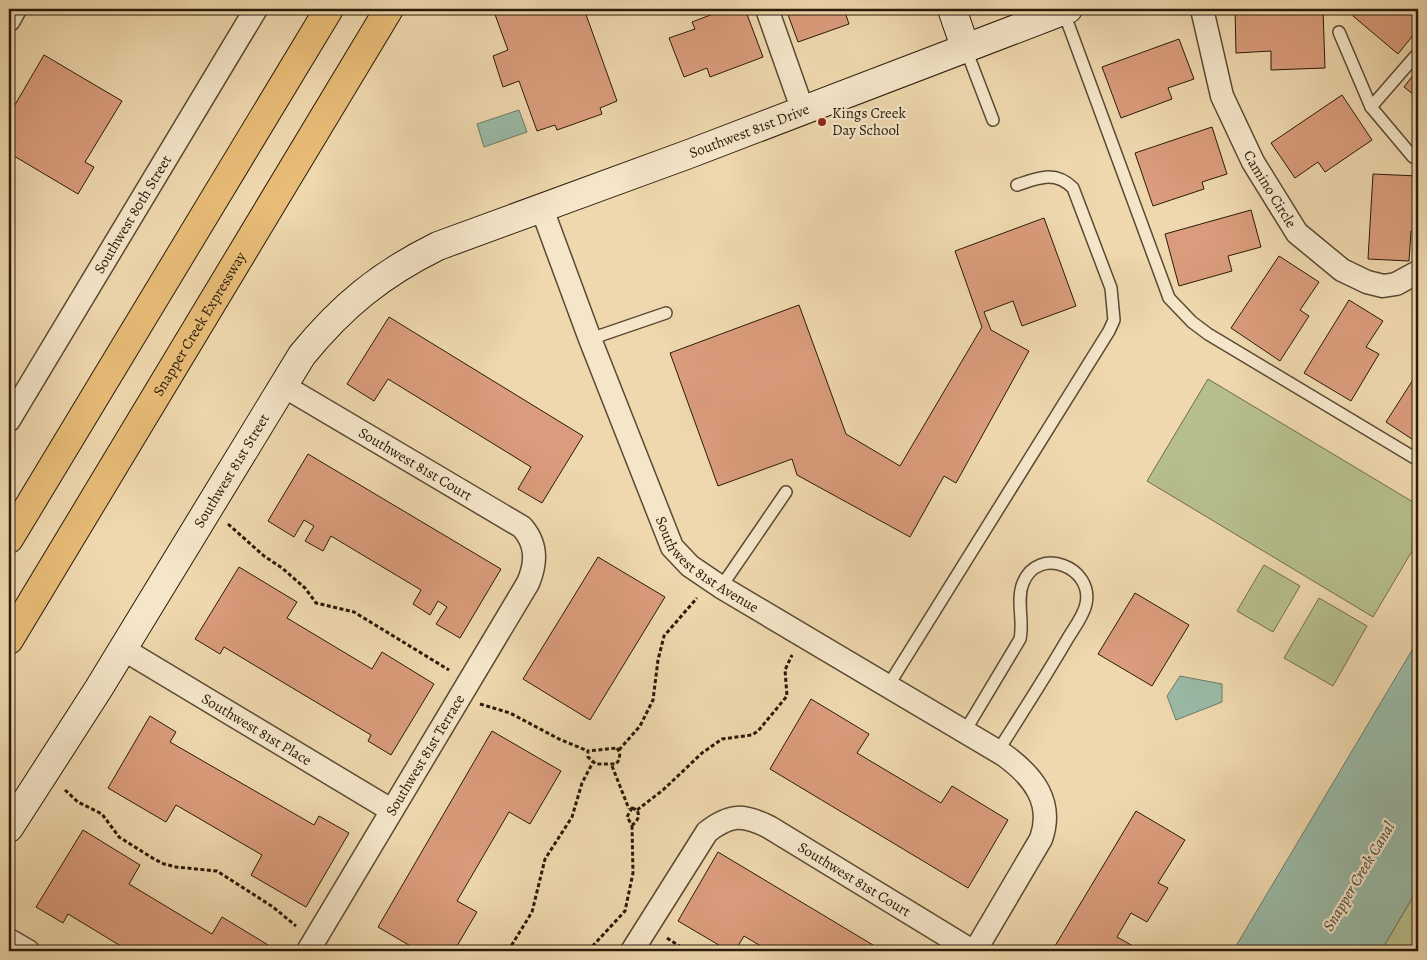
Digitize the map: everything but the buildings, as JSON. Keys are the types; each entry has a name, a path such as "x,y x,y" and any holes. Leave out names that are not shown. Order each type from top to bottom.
{"highway":[{"path":"9,539 329,9"},
{"name":"Snapper Creek Expressway","path":"9,640 389,9"}],"street":[{"path":"9,20 15,9"},
{"name":"Southwest 80th Street","path":"9,420 256,9"},
{"path":"767,9 803,111"},
{"path":"952,9 965,48"},
{"name":"Camino Circle","path":"1202,9 1222,96 1253,162 1297,233 1342,270 1367,282 1383,286 1396,284 1418,272"},
{"name":"Southwest 81st Drive","path":"542,209 1066,10"},
{"name":"Southwest 81st Avenue","path":"542,209 590,340 672,547 690,566 721,587 998,751 1022,768 1034,784 1045,804 1046,827 1042,839 973,951"},
{"name":"Southwest 81st Street","path":"9,828 123,649 302,355 334,318 384,276 438,246 542,209"},
{"name":"Southwest 81st Court","path":"282,385 522,527 530,539 535,555"},
{"name":"Southwest 81st Terrace","path":"308,951 528,583 535,555"},
{"name":"Southwest 81st Place","path":"123,649 391,810"},
{"name":"Southwest 81st Court","path":"632,951 702,838 719,822 731,817 745,818 769,827 973,951"},
{"path":"9,940 28,951"}],"lane":[{"path":"1066,10 1169,298 1192,322 1208,334 1418,460"},
{"path":"1339,32 1371,107 1413,157"},
{"path":"965,48 993,120"},
{"path":"1371,107 1418,53"},
{"path":"888,686 1109,331 1114,320 1112,288 1073,188 1060,178 1053,176 1044,176 1017,185"},
{"path":"590,340 666,313"},
{"path":"721,587 786,492"},
{"path":"966,731 1020,640 1022,627 1020,593 1023,582 1031,572 1041,566 1052,562 1066,566 1078,575 1086,588 1086,604 1056,659 998,751"}],"path":[{"path":"223,520 264,556 282,568 305,588 316,603 354,612 436,661 456,677"},
{"path":"612,766 619,760 619,750 640,726 653,700 658,660 664,636 688,611 699,595"},
{"path":"637,810 663,790 702,753 722,739 752,735 758,731 787,696 785,670 794,652"},
{"path":"475,701 510,713 550,735 588,751 612,748 619,750"},
{"path":"588,751 588,757 593,762 612,766"},
{"path":"508,951 532,912 545,860 572,817 582,783 593,762"},
{"path":"588,951 625,911 633,873 632,826 627,816 629,809 612,766"},
{"path":"59,785 78,802 102,814 119,837 154,859 176,867 217,871 284,915 301,930"},
{"path":"629,809 637,810"},
{"path":"632,826 638,817 637,810"},
{"path":"666,937 687,951"}],"green space":[{"path":"1208,379 1418,505 1418,541 1373,617 1147,481"},
{"path":"1264,565 1300,586 1273,632 1237,611"},
{"path":"1319,598 1367,626 1333,686 1284,658"},
{"path":"1418,888 1418,945 1414,951 1381,951"}],"water":[{"path":"519,110 527,132 484,147 477,124"},
{"name":"Snapper Creek Canal","path":"1418,640 1418,888 1381,951 1233,951"},
{"path":"1180,676 1222,684 1222,702 1176,720 1167,696"}],"place":[{"name":"Kings Creek Day School","path":"822,122"}]}
